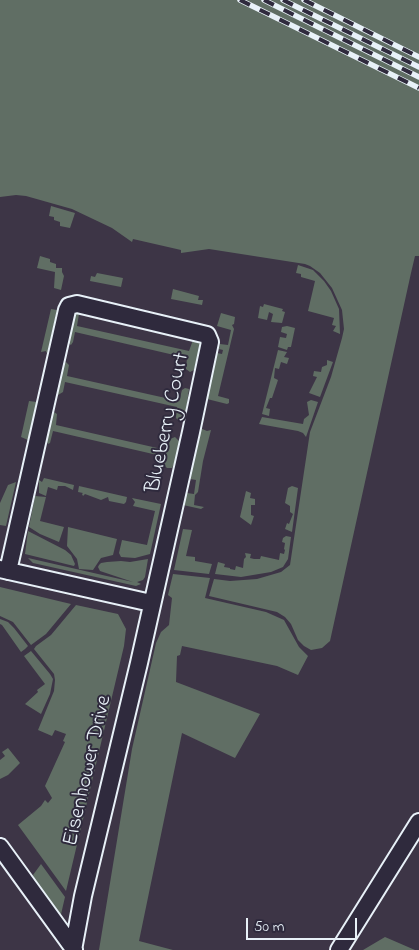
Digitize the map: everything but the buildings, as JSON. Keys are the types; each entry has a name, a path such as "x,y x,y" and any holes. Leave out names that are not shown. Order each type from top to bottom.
{"street":[{"name":"Blueberry Court","path":"4,570 67,310 69,306 77,304 205,334 210,338 180,484 151,603"},
{"path":"4,570 151,603"},
{"name":"Eisenhower Drive","path":"74,950 83,896 139,663 151,603"},
{"path":"339,950 419,822"},
{"path":"0,848 74,950"}],"green space":[{"path":"0,0 419,0 419,256 415,256 411,273 330,641 322,648 311,650 304,646 298,640 291,624 277,612 209,596 214,579 230,581 257,579 281,572 290,565 310,432 331,377 344,329 342,310 332,288 320,273 305,264 209,249 181,253 181,250 133,239 132,242 112,228 72,209 26,196 0,197"},
{"path":"51,206 75,213 70,228 60,226 60,222 54,220 54,217 49,216"},
{"path":"40,256 50,259 50,262 56,264 56,268 62,268 64,276 61,290 54,288 55,272 37,268"},
{"path":"298,265 313,270 331,291 339,309 340,334 333,331 336,326 332,325 334,318 308,311 315,281 301,277 301,274 296,273"},
{"path":"97,273 123,278 121,287 90,281 91,276 95,277"},
{"path":"173,289 199,296 198,300 203,300 202,305 171,299"},
{"path":"264,304 283,309 282,311 285,312 282,323 271,322 273,314 269,312 267,320 258,318 260,306 263,307"},
{"path":"51,309 57,310 46,353 46,351 41,352"},
{"path":"77,313 79,314 77,326 189,351 193,340 199,341 201,344 194,370 190,372 186,369 187,358 75,332 71,345 68,343 74,316"},
{"path":"221,313 235,317 234,324 232,325 234,329 218,396 229,399 227,404 207,399 217,353 222,354 223,350 219,349 220,344 228,345 231,330 217,326"},
{"path":"282,327 295,328 291,347 288,347 287,350 278,347 280,337 286,338 287,334 281,332"},
{"path":"278,350 287,352 284,357 289,358 287,364 281,362 279,369 275,368 274,378 278,380 272,398 270,398 266,408 270,409 269,416 262,414"},
{"path":"327,360 333,362 320,397 309,393 317,377 313,376 314,371 321,372 322,367 327,365"},
{"path":"66,362 69,365 67,376 179,401 182,390 185,388 189,389 185,418 178,420 176,418 177,407 65,382 63,392 58,395 57,390 63,364"},
{"path":"311,400 318,402 306,437 298,431 259,424 262,417 303,424 304,419 309,415 307,402"},
{"path":"29,401 37,402 28,440 21,437"},
{"path":"54,412 57,414 56,425 166,450 168,450 170,439 175,437 180,442 175,462 172,468 167,468 164,465 166,457 53,431 50,443 48,444 46,440"},
{"path":"200,428 207,431 211,430 198,492 195,495 194,505 204,507 201,509 183,505 187,493 194,494 196,480 190,479"},
{"path":"44,478 74,485 73,490 65,486 58,486 57,490 48,487 46,496 39,493 39,480 42,482"},
{"path":"16,482 6,526 0,525 0,503 8,485"},
{"path":"79,486 127,497 126,502 124,504 109,501 108,497 101,500 85,494 83,496 83,493 78,492"},
{"path":"292,486 298,488 292,532 285,529 293,514 290,512 290,506 285,503 288,488"},
{"path":"246,491 251,493 250,498 255,499 255,505 251,505 251,515 254,516 251,525 240,517"},
{"path":"35,496 46,497 40,521 64,527 59,542 29,527"},
{"path":"132,498 161,504 150,554 135,558 121,557 119,553 122,540 147,545 155,511 133,506 135,502"},
{"path":"68,527 117,539 113,555 101,558 93,570 79,569 77,559 67,546"},
{"path":"183,529 192,530 186,556 195,557 195,561 212,564 209,574 174,570"},
{"path":"28,531 65,550 71,555 74,566 25,554"},
{"path":"286,536 291,537 288,559 283,567 271,572 241,577 215,574 218,562 225,564 224,567 230,569 235,570 236,566 243,568 246,557 245,553 251,554 250,558 254,559 260,559 261,556 279,560 280,553 284,554 285,543 282,542"},
{"path":"28,558 133,582 100,571 98,567 101,563 107,562 130,562 148,559 145,577 137,582 141,584 136,586 33,563"},
{"path":"173,574 210,578 205,598 266,612 284,620 299,647 308,656 298,675 277,666 182,646 180,655 177,656 176,682 260,714 235,758 182,733 139,941 173,950 99,950 132,749 156,643 161,632 169,625 172,598 168,595"},
{"path":"0,587 71,604 46,634 31,645 13,622 0,616"},
{"path":"76,605 118,614 126,629 124,646 66,891 18,825 41,806 45,800 48,803 52,798 45,786 65,742 63,741 66,734 55,730 52,736 38,730 54,691 55,680 54,674 34,649 51,635"},
{"path":"0,619 8,622 28,646 21,652 0,624"},
{"path":"31,651 53,679 50,694 41,714 25,704 45,684 24,656"},
{"path":"8,748 20,763 8,775 0,779 0,760 5,756 2,752"},
{"path":"41,864 65,897 59,923 57,924 33,875"},
{"path":"385,937 415,950 363,950"}],"railway":[{"path":"240,0 419,88"},
{"path":"264,0 419,77"},
{"path":"283,0 419,67"},
{"path":"304,0 419,57"}]}
